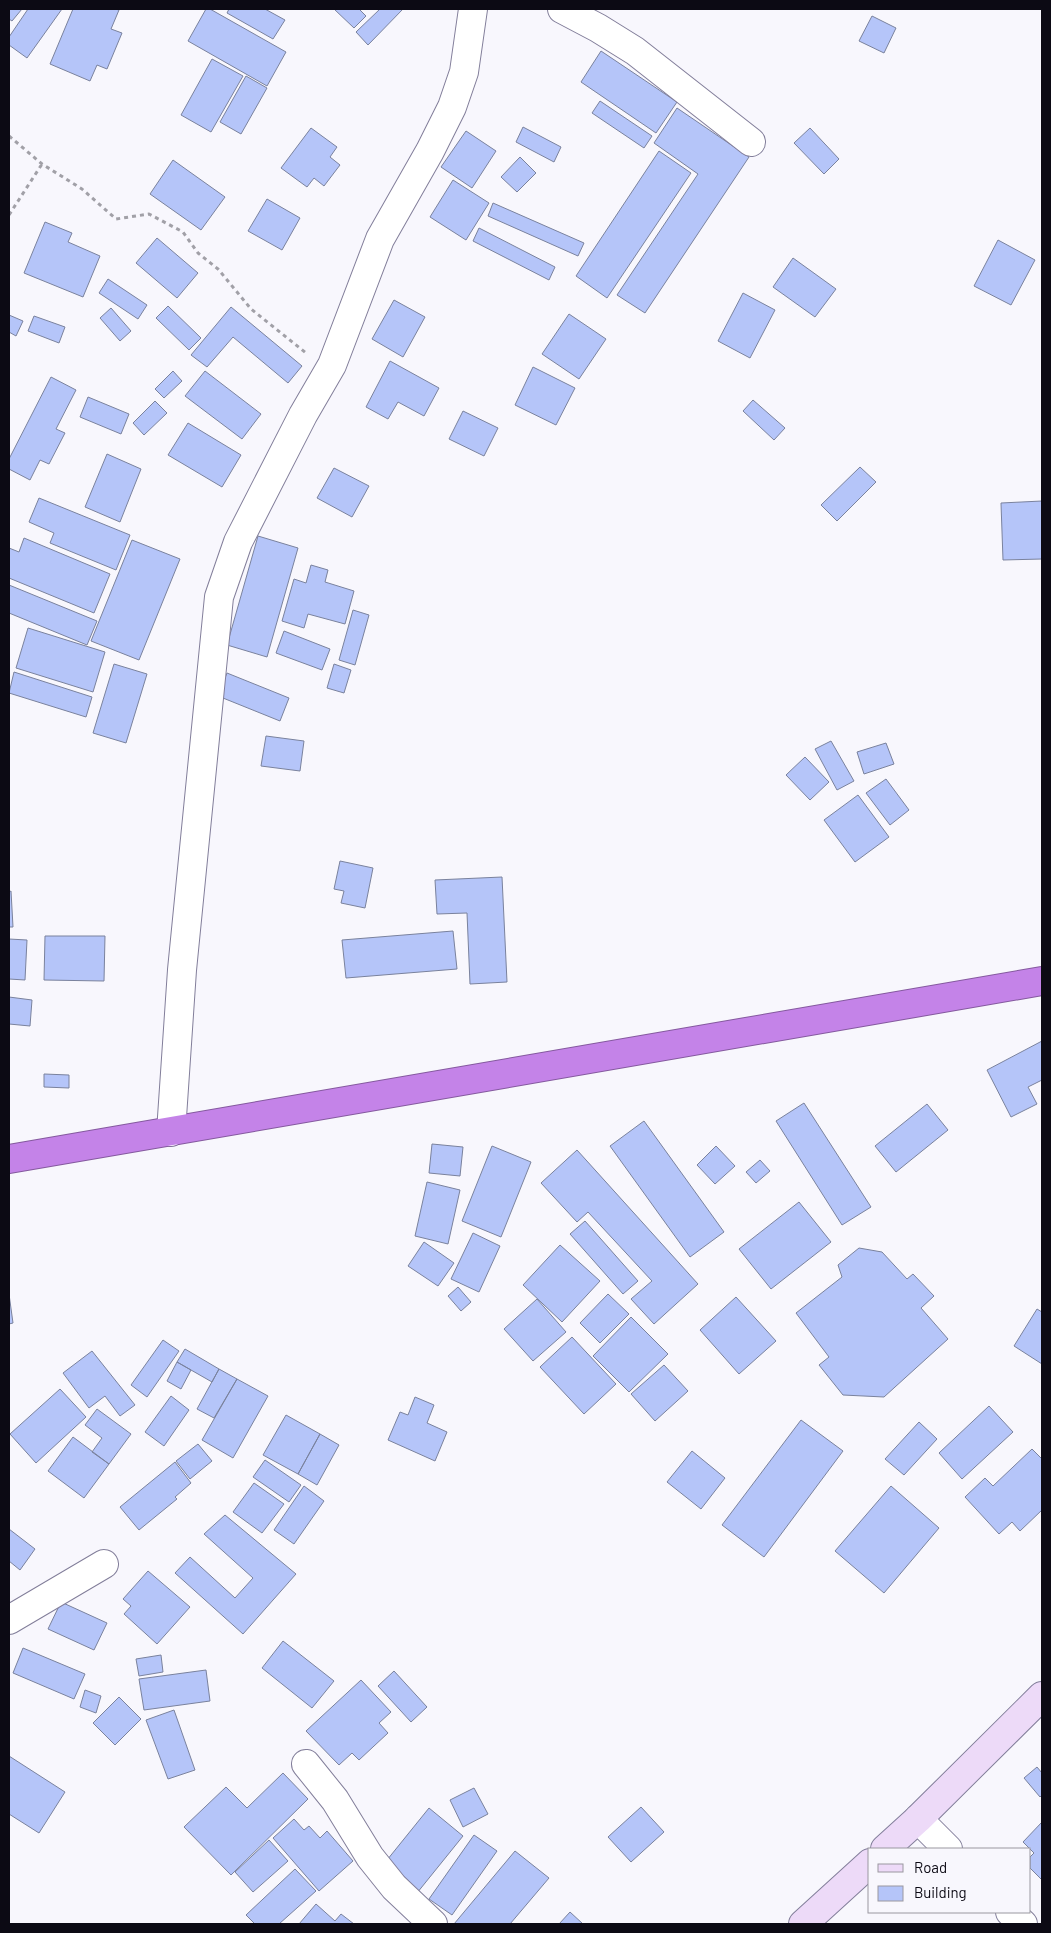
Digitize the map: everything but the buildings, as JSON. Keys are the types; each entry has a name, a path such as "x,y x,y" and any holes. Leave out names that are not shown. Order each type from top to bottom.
{"highway":[{"path":"9,1159 1042,981"}],"street":[{"path":"171,1132 182,970 219,597 238,542 298,424 332,365 380,239 452,108 464,72 473,9"},
{"path":"562,9 635,51 751,142"},
{"path":"9,1620 104,1564"},
{"path":"886,1848 918,1819 1042,1696"},
{"path":"306,1764 335,1800 370,1857 394,1887 433,1924"},
{"path":"918,1819 947,1848"},
{"path":"803,1924 868,1865"},
{"path":"1011,1913 1022,1924"}],"path":[{"path":"9,136 42,164 82,189 116,219 149,214 183,232 198,253 218,269 251,309 327,373"},
{"path":"9,216 42,164"}]}
